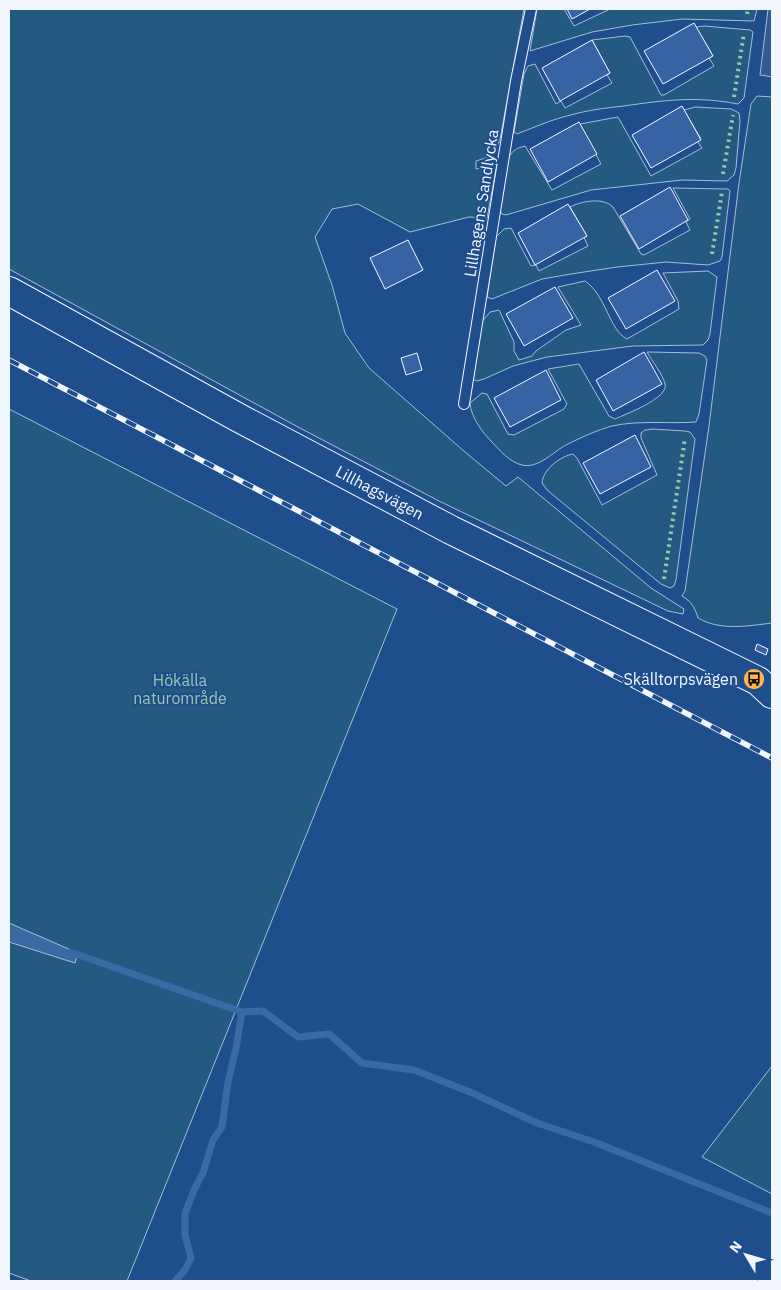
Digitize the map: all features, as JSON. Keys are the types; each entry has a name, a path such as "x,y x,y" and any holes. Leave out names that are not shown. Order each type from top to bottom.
{"street":[{"name":"Lillhagsvägen","path":"9,291 239,418 452,530 767,686"}],"lane":[{"name":"Lillhagens Sandlycka","path":"464,404 516,81 531,9"}],"green space":[{"path":"9,9 524,9 500,139 492,154 476,161 476,169 497,164 487,218 469,217 410,232 358,204 332,209 315,237 332,285 345,333 369,368 506,486 518,477 651,588 684,609 683,614 668,611 439,501 298,427 9,269"},
{"path":"537,9 564,9 574,26 610,9 757,9 754,21 682,19 632,25 592,32 530,51"},
{"path":"696,27 750,30 753,32 744,98 738,104 709,100 681,100 604,108 544,123 517,134 514,132 524,74 528,66 535,64 556,104 561,101 565,108 612,83 607,75 610,73 592,40 630,37 661,95 664,95 714,66 709,58 713,56"},
{"path":"757,96 772,97 772,623 725,626 715,625 698,618 692,605 682,596 685,591 709,426 739,183 751,104"},
{"path":"695,107 731,109 739,113 736,168 734,175 727,181 682,180 591,190 506,215 500,211 509,157 517,149 525,146 552,190 601,164 580,124 618,117 651,176 702,148 698,142 701,139 684,110"},
{"path":"673,188 728,189 730,191 720,261 708,265 666,262 571,274 542,279 492,299 487,297 496,237 504,229 511,228 531,266 536,265 539,271 588,246 584,238 587,236 570,207 586,202 604,202 613,207 641,254 644,255 690,230 686,222 690,219"},
{"path":"708,271 717,277 710,334 708,340 703,345 633,346 547,357 513,366 484,379 477,381 472,379 480,324 490,312 499,310 514,342 514,351 519,360 532,356 536,351 566,330 581,325 558,287 585,281 598,295 616,328 627,339 679,309 678,301 663,273"},
{"path":"647,352 699,353 705,356 707,360 699,414 696,422 633,423 612,426 566,445 540,462 528,466 514,462 502,452 488,438 472,414 470,403 482,393 487,394 508,434 514,435 564,409 567,404 548,369 579,364 609,416 615,419 646,405 660,395 664,389 665,384 662,376"},
{"name":"Hökälla naturområde","path":"9,409 397,609 127,1281 31,1281 9,1273"},
{"path":"645,430 690,432 695,439 676,580 674,586 670,588 661,584 547,490 542,483 543,478 553,464 563,457 573,454 602,505 657,475 641,438 641,433"},
{"path":"772,1066 772,1194 702,1157"}],"shaded area":[{"path":"768,9 772,9 772,77 760,75"},
{"path":"9,923 78,953 75,963 9,942"}],"building":[{"path":"567,9 590,9 572,19"},
{"path":"694,23 713,56 663,84 644,51"},
{"path":"592,40 610,73 560,101 542,68"},
{"path":"682,106 701,140 651,168 632,135"},
{"path":"579,122 597,154 548,182 530,149"},
{"path":"670,187 688,220 639,249 620,216"},
{"path":"568,204 587,236 535,265 518,233"},
{"path":"408,240 423,270 385,289 370,258"},
{"path":"657,270 675,301 626,329 608,298"},
{"path":"555,287 573,318 524,346 506,314"},
{"path":"644,352 662,384 613,411 596,380"},
{"path":"417,353 422,370 406,375 401,358"},
{"path":"546,370 561,400 510,427 494,398"},
{"path":"635,435 651,467 600,494 583,463"},
{"path":"757,644 768,649 766,655 755,650"}],"waterway":[{"path":"70,952 242,1012 263,1011 298,1037 329,1034 362,1063 414,1070 470,1092 537,1123 594,1142 772,1213"},
{"path":"175,1281 185,1270 191,1258 185,1235 185,1213 203,1173 213,1140 222,1127 228,1082 242,1012"}],"railway":[{"path":"9,360 772,758"}],"hedge":[{"path":"747,14 748,9"},
{"path":"734,97 744,33"},
{"path":"723,174 733,115"},
{"path":"712,254 722,192"},
{"path":"664,579 685,438"}],"place":[{"name":"Skälltorpsvägen","path":"754,679"}]}
